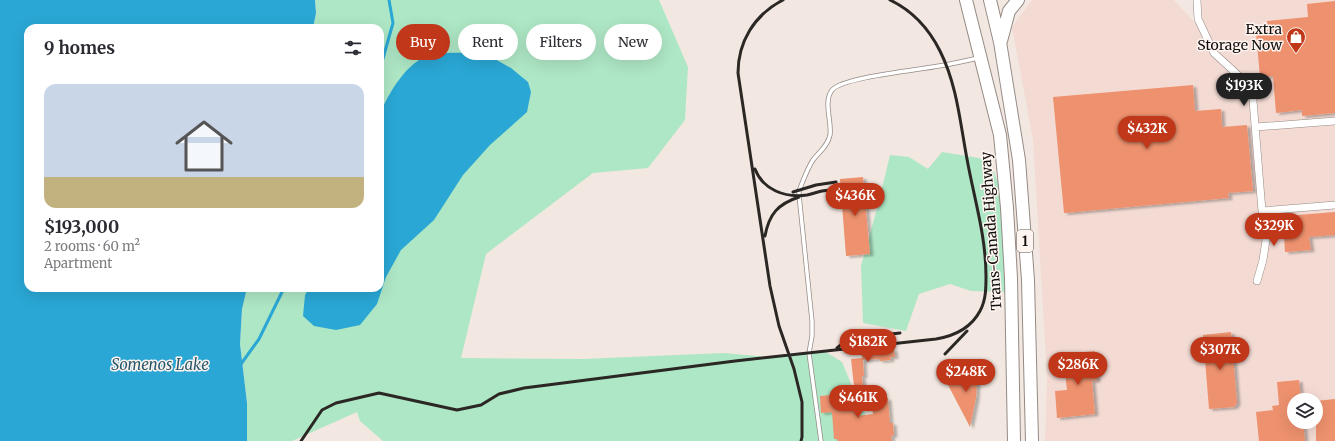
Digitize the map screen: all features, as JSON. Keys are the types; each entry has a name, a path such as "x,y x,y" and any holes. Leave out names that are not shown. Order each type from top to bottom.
{"highway":[{"name":"Trans-Canada Highway","path":"966,0 1000,135 1007,208 1011,278 1014,441"},
{"name":"1","path":"990,0 1000,42 1019,160 1028,280 1032,441"},
{"path":"1000,42 1009,11 1018,0"}],"street":[{"path":"1197,0 1198,19 1214,53 1252,88 1262,210 1266,240 1263,260 1257,281"},
{"path":"1256,127 1335,122"},
{"path":"1262,210 1335,205"}],"lane":[{"path":"821,441 809,353 812,336 812,322 799,191 813,160 823,149 829,136 831,124 828,97 833,89 853,81 882,74 947,65 981,58"}],"shaded area":[{"path":"1032,0 1174,0 1196,24 1203,21 1201,0 1335,0 1335,441 1045,441 1047,377 1033,140 1012,27"}],"green space":[{"path":"315,0 659,0 688,67 685,120 648,168 593,173 486,254 461,358 584,359 723,353 769,357 824,351 842,362 857,398 879,441 383,441 360,421 357,412 292,441 247,441 247,403 240,344 242,309 246,292 384,292 384,24 314,24 316,13"},
{"path":"942,152 979,158 991,164 999,186 1011,287 1003,292 971,291 950,284 919,294 906,331 863,323 861,266 890,155 909,157 928,169"}],"water":[{"name":"Somenos Lake","path":"0,0 315,0 316,13 314,24 24,24 24,292 246,292 242,309 240,344 247,403 247,441 0,441"},
{"path":"450,53 458,53 458,60 497,60 511,68 528,82 531,92 527,112 490,145 463,175 434,220 401,250 384,283 384,106 393,88 412,65 419,60 450,60"},
{"path":"307,292 381,292 377,304 360,325 336,330 314,326 303,316 305,295"}],"building":[{"name":"Extra Storage Now","path":"1335,1 1335,113 1302,116 1302,110 1276,113 1273,76 1260,77 1256,32 1268,30 1267,21 1308,17 1307,4"},
{"path":"1193,85 1195,111 1221,109 1222,127 1247,125 1253,191 1228,193 1229,198 1064,213 1053,97"},
{"path":"863,177 870,254 846,256 840,179"},
{"path":"1335,212 1335,235 1309,237 1311,250 1285,252 1283,220 1286,216"},
{"path":"1231,332 1237,403 1234,407 1209,409 1203,335"},
{"path":"894,349 895,357 890,357 891,360 863,360 863,385 854,386 851,359 862,358 861,352"},
{"path":"1095,351 1097,380 1092,381 1095,414 1057,418 1055,391 1067,390 1063,354"},
{"path":"978,368 976,398 970,427 947,383"},
{"path":"1299,380 1300,393 1287,393 1287,429 1304,429 1305,441 1259,441 1256,412 1273,410 1272,406 1279,405 1277,382"},
{"path":"854,393 856,416 873,414 871,400 888,398 890,423 893,423 894,435 891,436 892,441 838,441 837,439 834,439 832,412 821,413 820,396"},
{"path":"1335,399 1335,441 1316,441 1316,429 1323,429 1323,400"}],"waterway":[{"path":"384,55 393,23 389,0"},
{"path":"241,364 259,339 282,292"}],"railway":[{"path":"783,0 764,13 750,30 741,51 738,73 770,286 779,326 794,369 802,402 801,441"},
{"path":"301,441 322,410 336,403 379,393 457,410 481,405 499,394 524,388 735,361 936,339 949,336 967,327 976,317 983,303 986,285 985,261 982,232 954,90 946,64 931,35 913,15 890,0"},
{"path":"755,169 763,182 769,187 783,194 799,196 841,189"},
{"path":"793,192 816,185 836,182"},
{"path":"765,236 769,222 776,211 785,203 799,197"},
{"path":"945,354 967,331"},
{"path":"837,348 848,339 900,333"}],"place":[{"name":"Extra Storage Now","path":"1296,54"}]}
